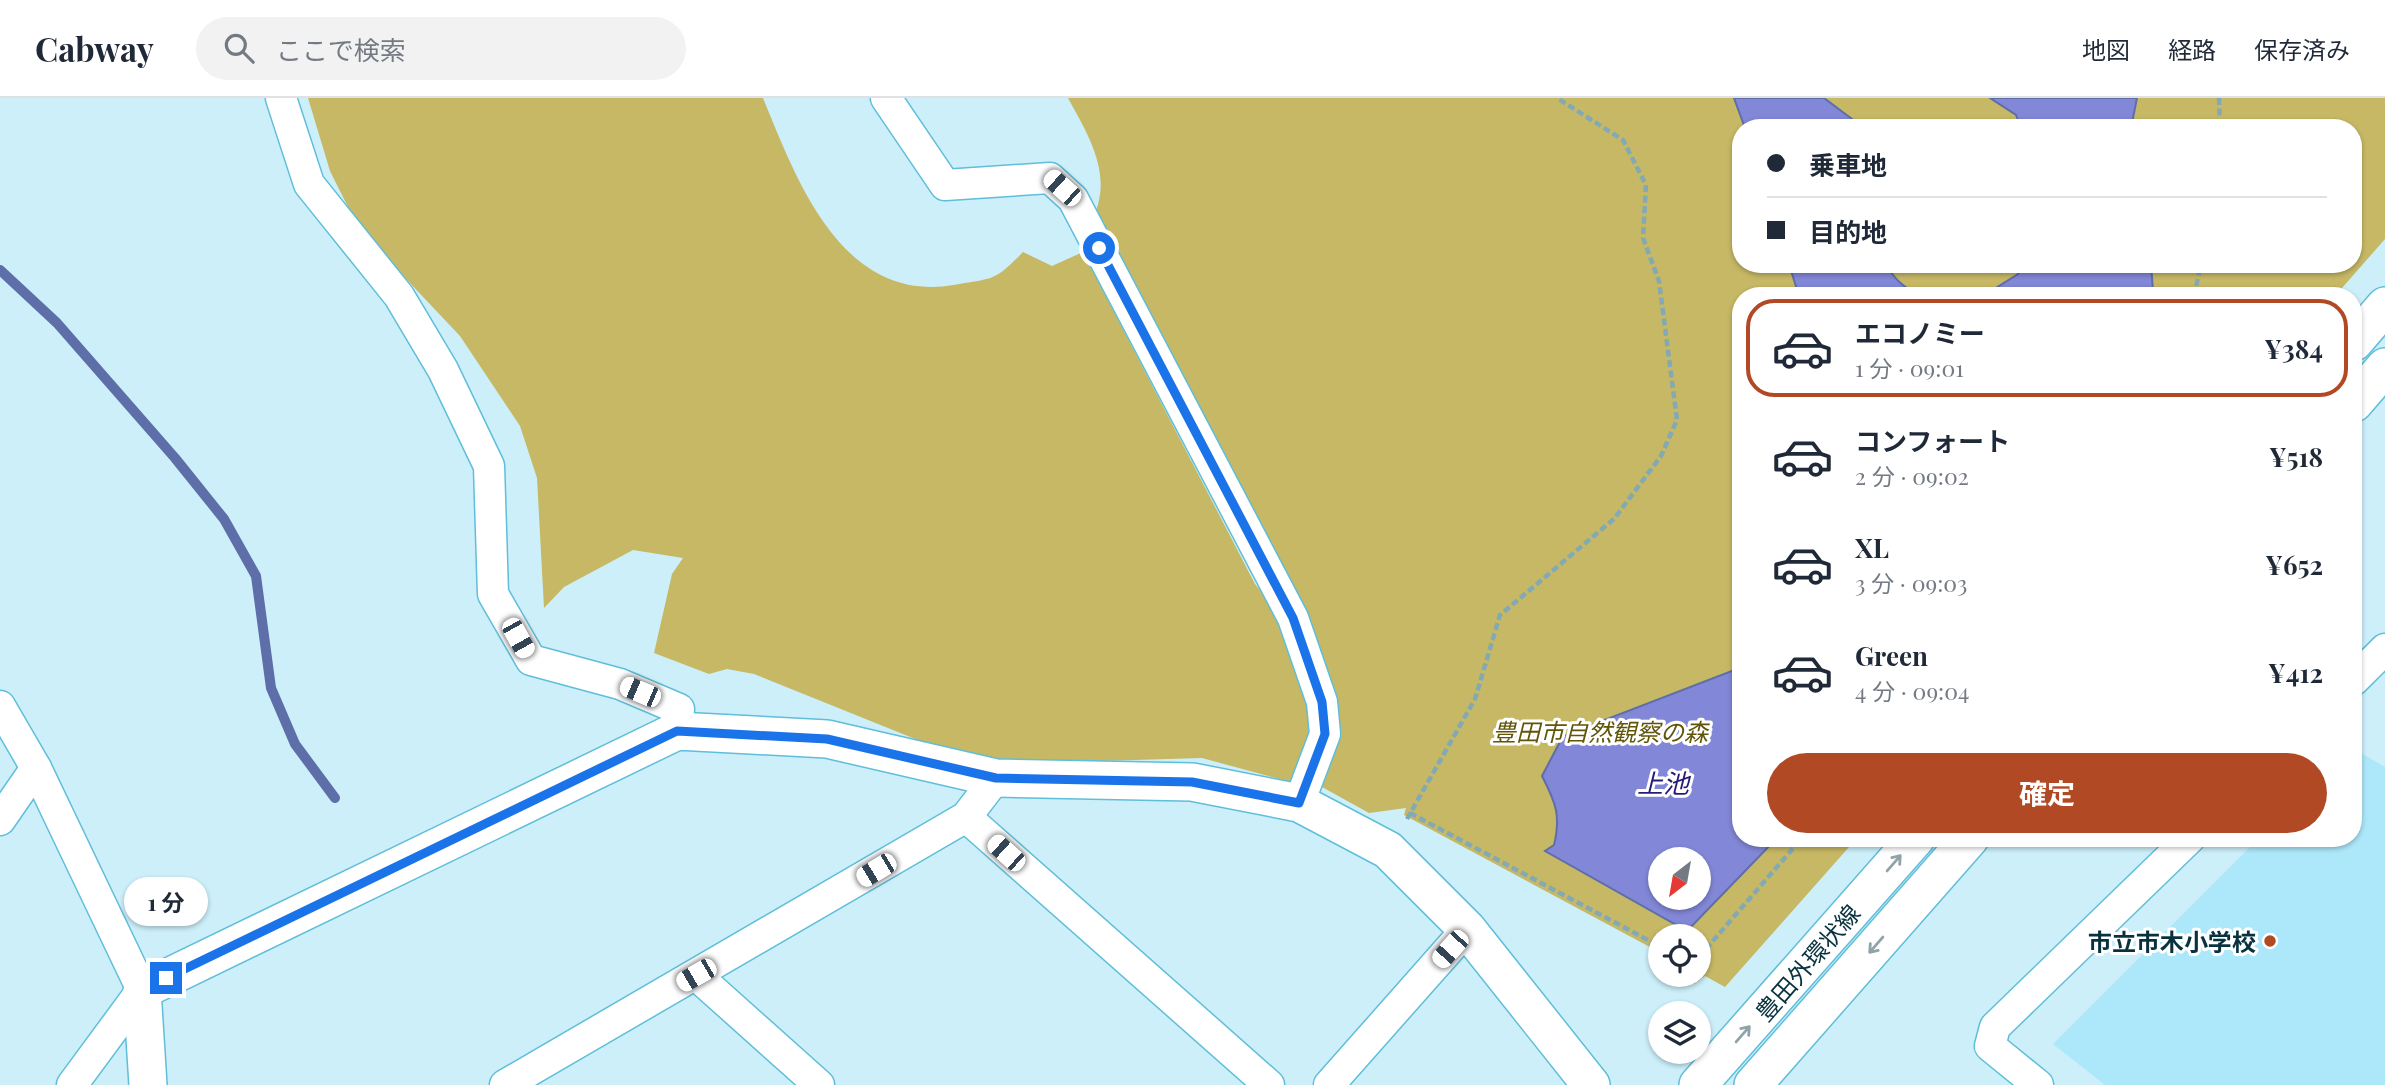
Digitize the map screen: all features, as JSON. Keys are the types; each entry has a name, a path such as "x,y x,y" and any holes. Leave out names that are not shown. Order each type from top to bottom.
{"street":[{"path":"281,98 309,184 399,296 443,370 489,466 494,594 531,660 620,684 679,709 677,731"},
{"path":"886,98 945,185 1050,178 1073,199 1293,618 1322,702 1325,734 1299,803"},
{"path":"2362,333 2385,306"},
{"path":"2362,394 2385,367"},
{"path":"2362,672 2385,649"},
{"path":"0,706 36,768 142,990 148,1085"},
{"path":"72,1085 142,990 677,731 827,739 996,778 1192,782 1299,803 1388,850 1467,929 1591,1085"},
{"path":"0,820 36,768"},
{"path":"505,1085 966,817 996,778"},
{"path":"966,817 1269,1085"},
{"name":"豊田外環状線","path":"1698,1085 1908,847"},
{"name":"豊田外環状線","path":"1753,1085 1962,847"},
{"path":"2038,1085 1990,1046 1995,1027 2181,847"},
{"path":"1329,1085 1467,929"},
{"path":"696,975 819,1085"}],"path":[{"path":"1388,850 1475,699 1500,615 1615,519 1661,456 1677,420 1659,281 1643,237 1646,185 1623,140 1557,98"},
{"path":"2220,98 2220,119"},
{"path":"1410,813 1648,940"},
{"path":"1711,943 1794,847"}],"shaded area":[{"name":"市立市木小学校","path":"2362,754 2385,767 2385,1085 2105,1085 2053,1044 2250,847 2362,847"}],"green space":[{"path":"308,98 763,98 791,165 829,230 853,256 882,275 915,286 954,285 993,277 1006,269 1023,252 1052,266 1083,252 1255,584 1286,622 1314,702 1315,740 1294,783 1202,758 996,764 945,751 754,674 727,669 709,674 654,653 672,574 683,558 633,550 564,587 544,608 537,478 520,426 460,336 359,229 330,171"},
{"name":"豊田市自然観察の森","path":"1068,98 2385,98 2385,239 2362,265 2362,119 1732,119 1732,273 2355,273 2343,287 1732,287 1732,847 1849,847 1725,987 1711,979 1711,924 1648,924 1648,946 1404,815 1406,808 1369,813 1322,787 1322,779 1335,742 1096,211 1101,181 1095,152"}],"water":[{"path":"1734,98 1824,98 1852,119 1742,119"},
{"path":"1990,98 2137,98 2133,119 2018,119 2016,115"},
{"path":"1792,273 1892,273 1906,287 1796,287"},
{"path":"2152,273 2153,287 1997,287 2018,274"},
{"name":"上池","path":"1732,671 1732,847 1768,847 1712,905 1712,847 1648,847 1648,909 1545,851 1554,845 1557,818 1554,802 1542,776 1563,736"},
{"name":"上池","path":"1650,910 1707,910 1694,924 1675,924"}],"waterway":[{"path":"0,270 57,323 175,458 224,519 256,576 271,688 295,744 335,798"}],"place":[{"name":"市立市木小学校","path":"2270,941"}],"route":[{"path":"166,978 677,731 827,739 996,778 1192,782 1299,803 1325,734 1322,702 1293,618 1099,248"}]}
